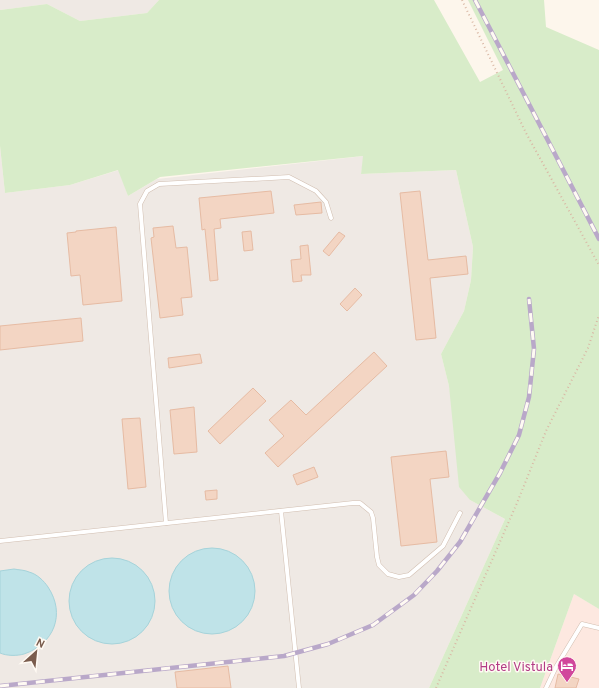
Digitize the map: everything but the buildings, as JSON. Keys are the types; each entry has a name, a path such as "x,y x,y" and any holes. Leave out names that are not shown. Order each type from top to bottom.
{"lane":[{"path":"166,523 140,204 146,191 159,184 289,176 316,191 326,202 331,218"},
{"path":"0,541 360,503 371,512 373,518 379,565 388,574 398,578 409,575 443,546 460,513"},
{"path":"281,511 300,688"},
{"path":"546,688 556,667 582,624 599,628"}],"path":[{"path":"462,0 526,133 599,264"},
{"path":"436,688 517,502 546,431 588,348 599,315"}],"shaded area":[{"path":"0,0 159,0 147,13 80,21 47,4 0,10"},
{"path":"0,146 5,193 70,185 119,170 128,196 157,179 364,156 361,174 456,170 473,247 471,280 464,311 441,354 449,386 470,500 505,519 429,688 0,688"},
{"path":"574,594 599,609 599,688 540,688"}],"green space":[{"path":"159,0 434,0 480,82 503,70 468,0 544,0 546,27 599,50 599,609 574,594 540,688 429,688 505,519 470,500 459,487 449,386 441,354 464,311 471,280 473,247 456,170 361,174 363,156 160,177 128,196 118,170 70,185 5,193 0,146 0,10 47,4 80,21 147,13"}],"water":[{"path":"212,548 228,551 236,555 248,567 252,575 255,591 252,607 248,615 236,627 228,631 212,634 196,631 188,627 176,615 172,607 169,591 172,575 176,567 188,555 196,551"},
{"path":"112,558 128,561 136,565 148,577 152,585 155,601 152,617 148,625 136,637 128,641 112,644 96,641 88,637 76,625 72,617 69,601 72,585 76,577 88,565 96,561"},
{"path":"14,569 32,573 44,582 53,597 56,607 56,617 50,636 43,643 24,654 6,655 0,653 0,571"}],"railway":[{"path":"475,0 599,239"},
{"path":"0,686 284,656 328,644 373,625 414,595 437,571 460,542 500,473 519,435 529,397 534,349 529,299"}],"place":[{"name":"Hotel Vistula","path":"567,683"}]}
